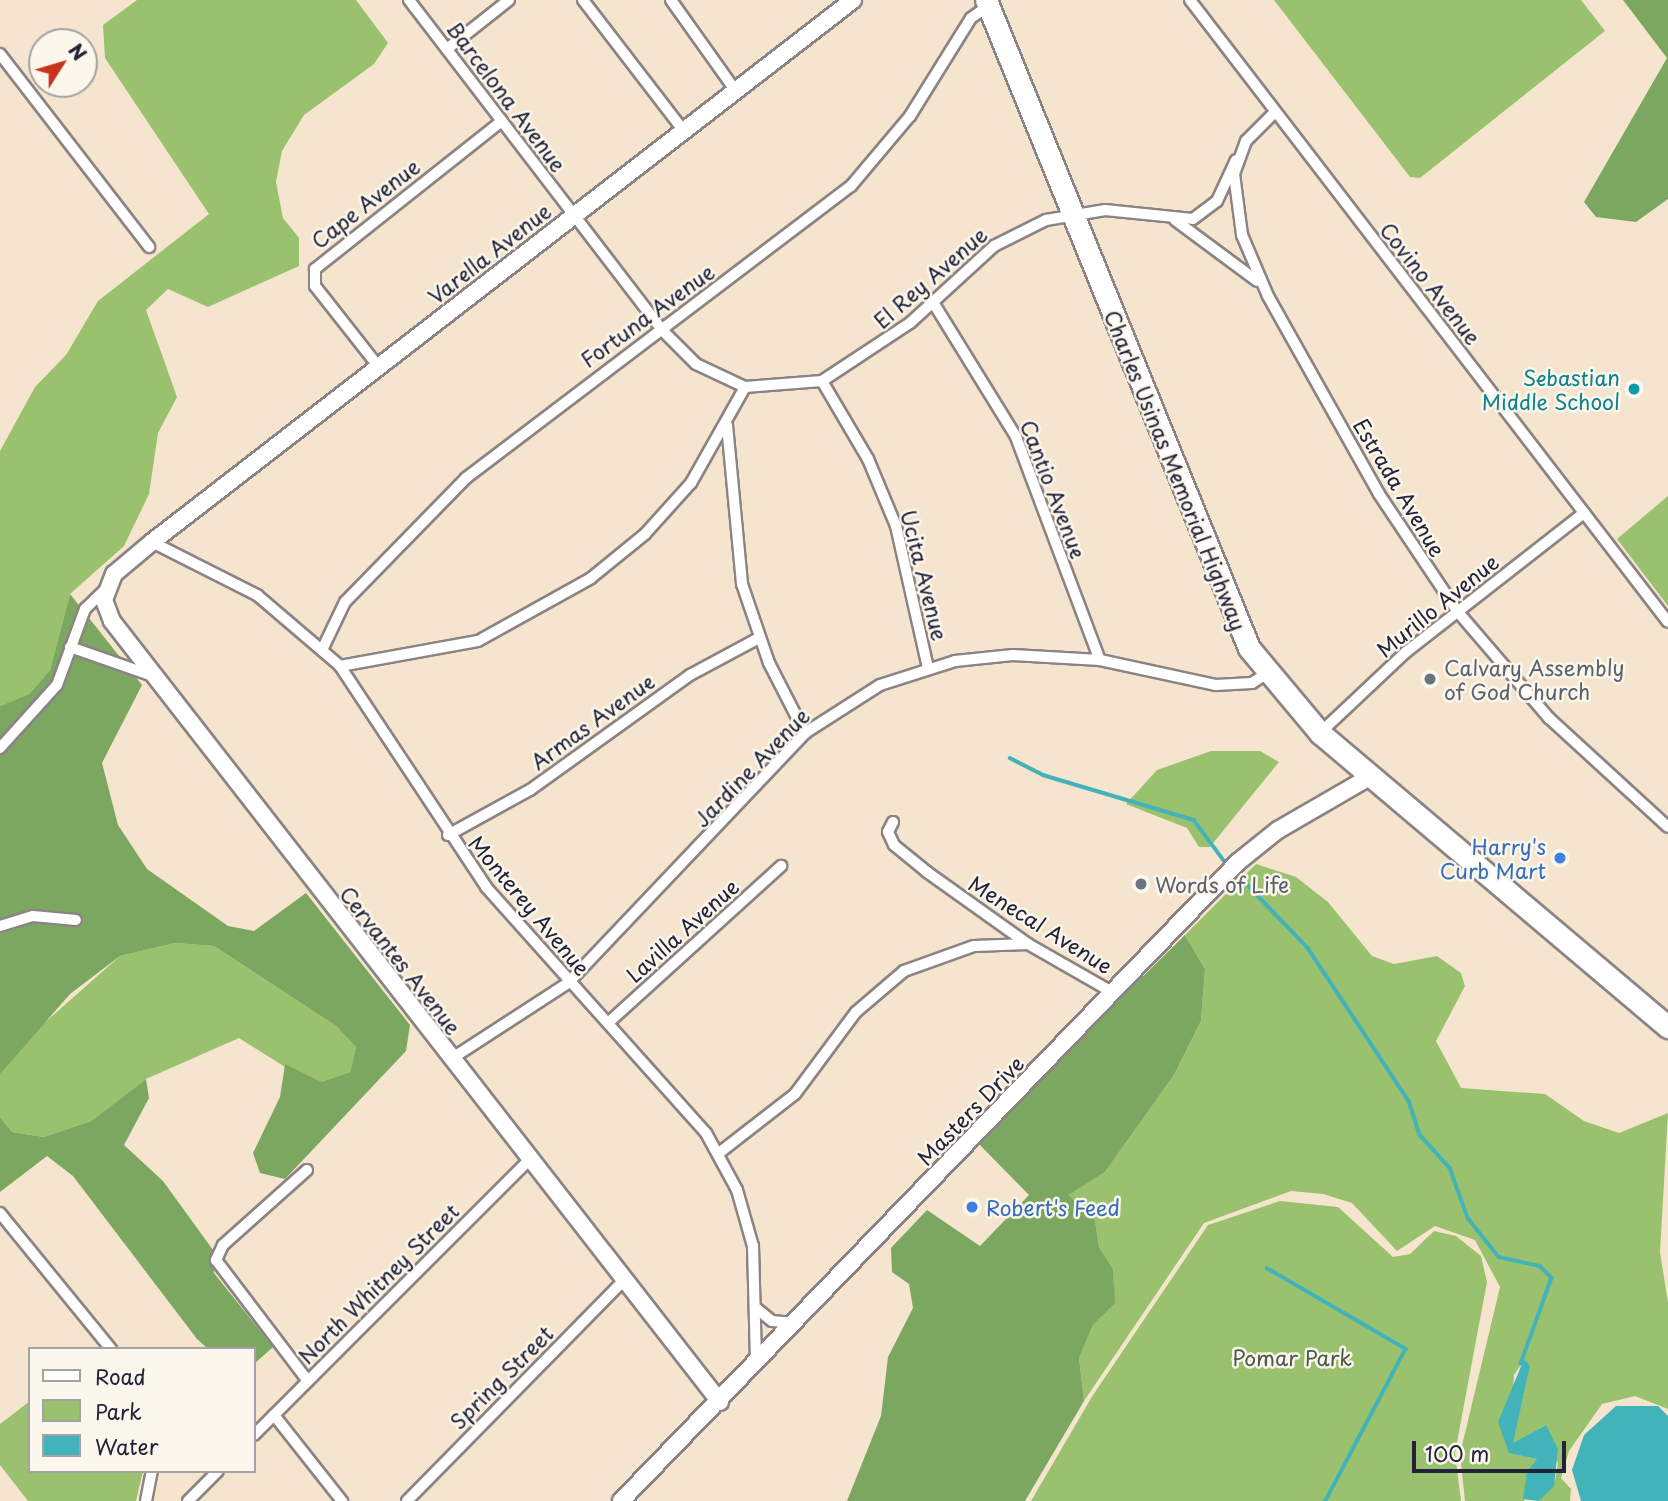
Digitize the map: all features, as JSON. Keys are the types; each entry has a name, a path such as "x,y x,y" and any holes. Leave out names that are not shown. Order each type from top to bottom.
{"highway":[{"name":"Charles Usinas Memorial Highway","path":"987,3 1213,569 1266,674 1320,733 1668,1027"}],"street":[{"name":"Barcelona Avenue","path":"409,0 573,215"},
{"path":"447,48 509,0"},
{"path":"583,0 683,130"},
{"path":"671,0 735,90"},
{"name":"Varella Avenue","path":"152,542 853,0"},
{"name":"Covino Avenue","path":"1190,0 1668,622"},
{"name":"Fortuna Avenue","path":"322,650 345,602 436,504 851,186 910,117 971,18 987,3"},
{"path":"0,54 149,247"},
{"path":"1236,160 1275,112"},
{"name":"Cape Avenue","path":"378,366 315,286 315,269 502,121"},
{"name":"El Rey Avenue","path":"822,381 933,304 1006,238 1071,213 1105,211 1175,220 1214,205 1236,160"},
{"name":"Estrada Avenue","path":"1236,160 1242,235 1264,288 1379,494 1458,612 1549,718 1668,827"},
{"path":"573,215 661,329 696,364 746,387 822,381"},
{"path":"1175,220 1238,261 1264,288"},
{"name":"Cantio Avenue","path":"933,304 1016,437 1100,660"},
{"name":"Ucita Avenue","path":"822,381 868,459 896,526 928,668"},
{"path":"340,666 448,651 563,597 669,509 727,425 746,387"},
{"path":"727,425 738,556 759,638 805,733"},
{"name":"Murillo Avenue","path":"1320,733 1458,612 1584,513"},
{"path":"0,748 57,685 85,609 152,542"},
{"name":"Monterey Avenue","path":"152,542 257,595 340,666 448,835 568,983 608,1023 719,1153 746,1217 757,1309 756,1368"},
{"name":"Cervantes Avenue","path":"106,589 109,617 623,1282 720,1402"},
{"name":"Armas Avenue","path":"448,835 530,790 690,675 759,638"},
{"path":"70,647 108,655 156,678"},
{"name":"Jardine Avenue","path":"451,1059 568,983 805,733 863,693 928,668 1013,655 1100,660 1216,685 1252,683 1266,674"},
{"name":"Masters Drive","path":"621,1501 756,1368 1238,862 1278,830 1371,776"},
{"name":"Menecal Avenue","path":"890,827 894,845 918,865 1028,944 1112,992"},
{"name":"Lavilla Avenue","path":"608,1023 781,866"},
{"path":"0,926 33,916 76,920"},
{"path":"719,1153 795,1094 856,1012 904,971 974,946 1028,944"},
{"name":"North Whitney Street","path":"256,1433 530,1159"},
{"path":"307,1170 223,1245 216,1261 307,1381"},
{"path":"0,1213 109,1347"},
{"name":"Spring Street","path":"407,1501 623,1282"},
{"path":"757,1309 782,1325 800,1322"},
{"path":"274,1415 342,1501"},
{"path":"146,1501 152,1473"},
{"path":"188,1501 216,1473"}],"green space":[{"path":"137,0 356,0 388,43 374,64 304,115 282,151 276,182 283,218 299,238 299,266 208,307 168,289 146,310 177,397 158,433 149,494 124,546 70,594 50,670 29,694 0,706 0,451 35,387 66,355 98,301 209,214 105,58 103,25"},
{"path":"1274,0 1581,0 1605,31 1420,178 1410,177"},
{"path":"1623,0 1668,0 1668,199 1636,222 1596,217 1584,202 1667,58"},
{"path":"1668,496 1668,606 1617,539"},
{"path":"70,594 142,685 102,763 118,825 147,869 228,926 254,931 306,893 410,1025 406,1051 285,1179 260,1173 253,1153 280,1097 285,1064 321,1082 350,1072 356,1047 336,1026 214,946 175,943 120,956 70,994 0,1074 0,706 29,694 50,670"},
{"path":"1211,751 1260,751 1279,762 1210,847 1199,847 1187,828 1126,804 1157,770"},
{"path":"1256,864 1296,877 1328,902 1372,956 1394,964 1437,956 1461,973 1465,986 1436,1041 1461,1088 1545,1094 1584,1121 1619,1133 1668,1113 1660,1252 1668,1303 1668,1409 1635,1396 1602,1404 1569,1451 1561,1478 1571,1489 1570,1501 1539,1501 1555,1480 1558,1464 1546,1425 1512,1444 1528,1375 1524,1360 1514,1375 1510,1453 1537,1459 1524,1501 1465,1501 1460,1454 1500,1287 1475,1240 1435,1226 1397,1251 1352,1203 1323,1194 1291,1191 1204,1223 1084,1401 1079,1358 1093,1325 1114,1303 1113,1269 1099,1247 1095,1220 1067,1195 1105,1172 1174,1075 1201,1021 1205,969 1185,935"},
{"path":"1185,935 1205,969 1201,1021 1174,1075 1105,1172 1068,1195 1095,1220 1099,1247 1113,1269 1115,1303 1093,1325 1079,1358 1084,1401 1025,1501 847,1501 881,1416 888,1357 913,1308 909,1284 892,1272 891,1248 927,1210 980,1246 1029,1195 976,1141"},
{"path":"175,943 214,946 336,1026 356,1047 350,1072 321,1082 301,1077 239,1038 146,1079 91,1121 44,1137 12,1132 0,1117 0,1074 24,1041 120,956"},
{"path":"146,1079 149,1098 124,1145 163,1181 213,1250 214,1273 273,1347 256,1362 256,1347 206,1347 197,1339 73,1176 47,1156 0,1192 0,1117 12,1132 44,1137 91,1121"},
{"name":"Pomar Park","path":"1280,1201 1338,1207 1393,1257 1410,1254 1434,1231 1456,1236 1481,1256 1487,1282 1455,1453 1461,1501 1031,1501 1093,1395 1208,1225"},
{"path":"28,1403 28,1473 143,1473 136,1501 28,1501 0,1465 0,1424"}],"water":[{"path":"1524,1359 1530,1366 1513,1443 1546,1425 1558,1449 1554,1486 1539,1501 1523,1499 1527,1472 1537,1459 1509,1453 1498,1422"},
{"path":"1616,1406 1658,1406 1668,1416 1668,1501 1581,1501 1572,1470 1584,1435"}],"waterway":[{"path":"1010,758 1043,775 1194,820 1228,866"},
{"path":"1234,871 1308,948 1409,1101 1420,1135 1450,1168 1468,1218 1499,1257 1540,1266 1552,1278 1521,1364"},
{"path":"1267,1268 1406,1349 1326,1501"}],"place":[{"name":"Sebastian Middle School","path":"1634,389"},
{"name":"Calvary Assembly of God Church","path":"1430,679"},
{"name":"Harry's Curb Mart","path":"1560,858"},
{"name":"Words of Life","path":"1141,884"},
{"name":"Robert's Feed","path":"972,1207"}]}
